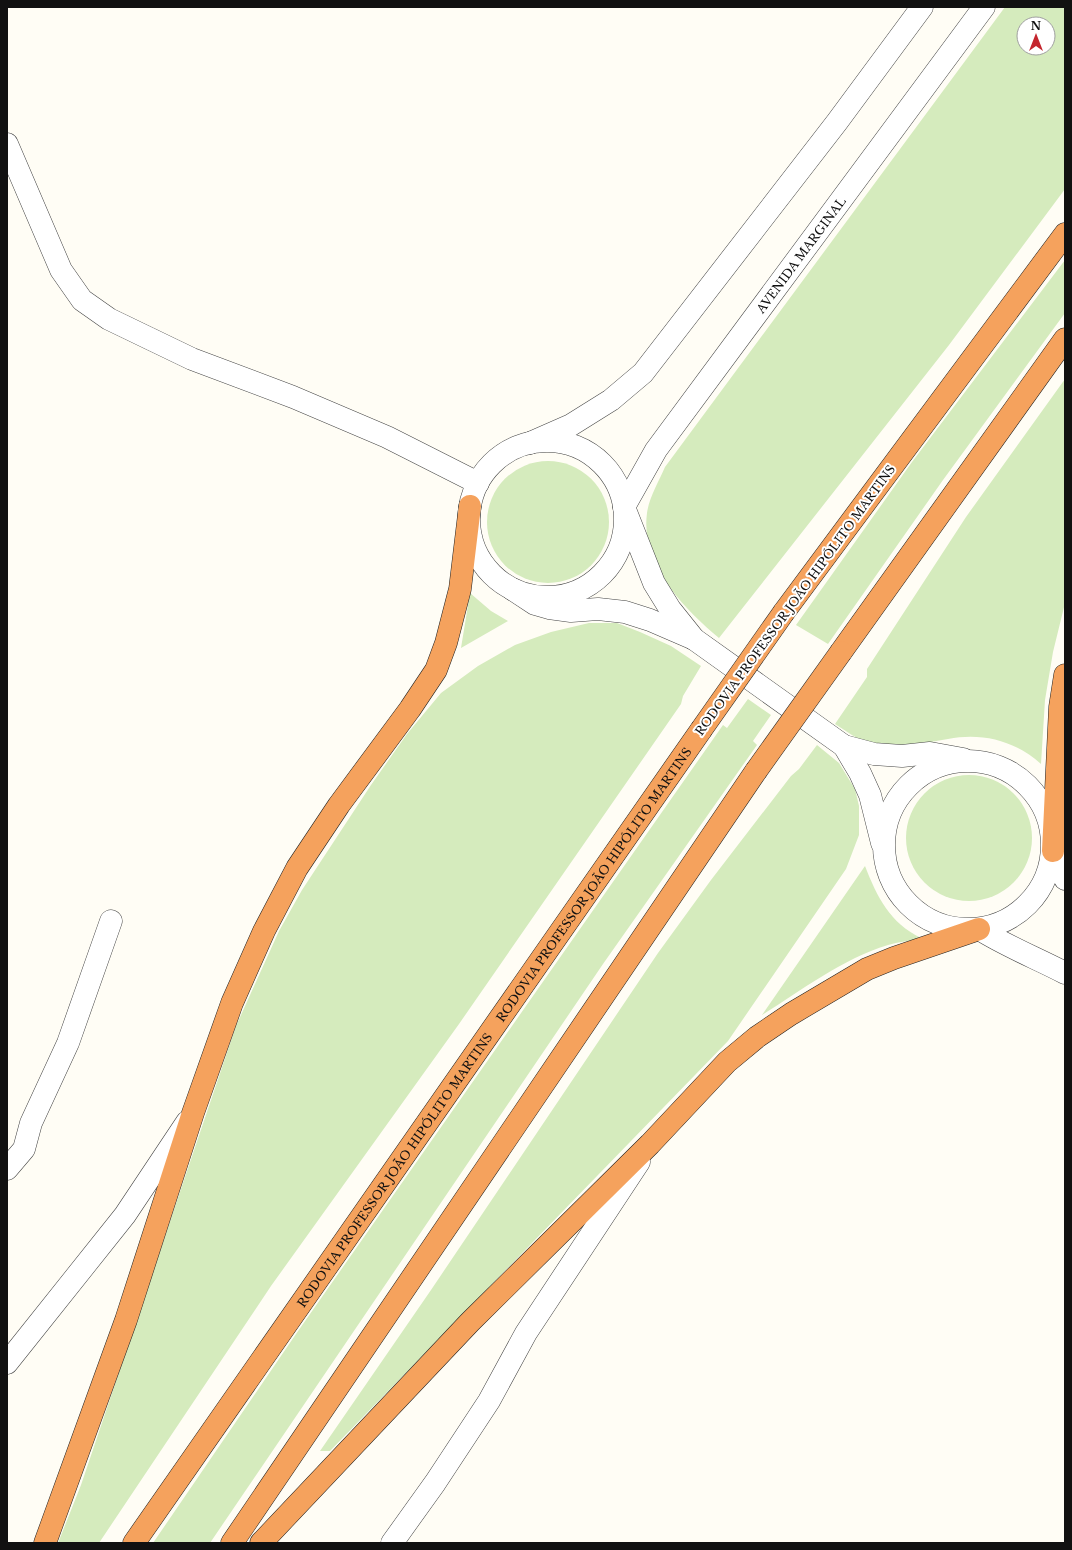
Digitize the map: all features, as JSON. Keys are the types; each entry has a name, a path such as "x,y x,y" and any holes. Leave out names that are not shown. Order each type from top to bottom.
{"highway":[{"name":"RODOVIA PROFESSOR JOÃO HIPÓLITO MARTINS","path":"134,1543 784,612 1065,234"},
{"path":"232,1543 756,771 1065,339"},
{"path":"45,1543 126,1320 193,1113 232,1003 264,931 297,868 339,805 410,709 436,670 446,643 460,589 470,506"},
{"path":"1053,851 1060,707 1065,675"},
{"path":"261,1543 470,1322 650,1144 727,1062 757,1037 790,1014 867,969 894,958 979,929"}],"street":[{"path":"922,7 837,122 643,373 611,400 571,425 509,451 491,465 478,483 470,506 469,526 473,545 483,563 496,578 535,604 549,608 571,611 598,609 624,612 650,620 694,639 844,746 874,754 902,756 930,753 976,761 1001,768 1023,781 1040,801 1050,824 1053,851 1065,879"},
{"name":"AVENIDA MARGINAL","path":"624,507 656,450 984,7"},
{"path":"7,144 62,270 82,300 109,319 192,359 293,397 387,437 478,483"},
{"path":"530,443 550,441 570,444 589,453 604,466 616,482 624,507 654,583 670,609 694,639"},
{"path":"512,589 540,596 546,596 564,595 588,585 607,569 620,548 625,527 624,507"},
{"path":"844,746 860,773 870,795 889,875 900,895 916,911 934,922 957,929 979,929 1006,921 1029,904 1045,880 1053,851"},
{"path":"884,852 887,823 900,797 921,776 947,764 976,761"},
{"path":"7,1169 24,1148 31,1123 68,1043 111,921"},
{"path":"979,929 998,941 1022,951 1065,973"},
{"path":"7,1364 125,1215 193,1113"},
{"path":"392,1543 435,1483 489,1401 526,1333 650,1144"}],"green space":[{"path":"1005,7 1065,7 1065,189 949,345 719,638 679,599 667,584 657,567 650,550 647,532 647,513 652,496 665,467"},
{"path":"1065,260 1065,313 943,480 828,644 796,625 912,462"},
{"path":"1065,379 1065,603 1053,652 1045,700 1041,764 1021,749 998,740 961,737 913,745 887,747 867,743 835,724 867,677 867,669 966,517"},
{"path":"548,461 560,462 571,466 582,471 591,479 599,488 604,499 608,510 608,534 604,545 599,556 591,565 582,573 571,578 560,582 548,583 536,582 525,578 514,573 505,565 497,556 492,545 488,534 487,522 488,510 492,499 497,488 505,479 514,471 525,466 536,462"},
{"path":"470,593 491,611 508,621 461,648"},
{"path":"589,623 617,623 671,646 701,666 683,696 681,704 459,1024 271,1286 99,1543 58,1543 81,1485 236,1026 279,931 302,890 371,785 407,734 441,693 478,666 515,645 551,632"},
{"path":"748,699 771,715 753,741 757,745 603,964 210,1543 153,1543 296,1334 723,725 727,728"},
{"path":"817,745 839,763 855,789 859,806 859,835 846,869 728,1041 330,1451 320,1451 431,1290 658,953 711,880 791,776 799,769"},
{"path":"969,775 993,780 1004,786 1017,798 1027,814 1032,838 1027,862 1021,873 1009,886 993,896 969,901 945,896 934,890 921,878 911,862 906,838 911,814 917,803 929,790 945,780"},
{"path":"865,866 874,888 893,917 910,932 921,938 888,945 855,958 823,976 762,1015"}]}
